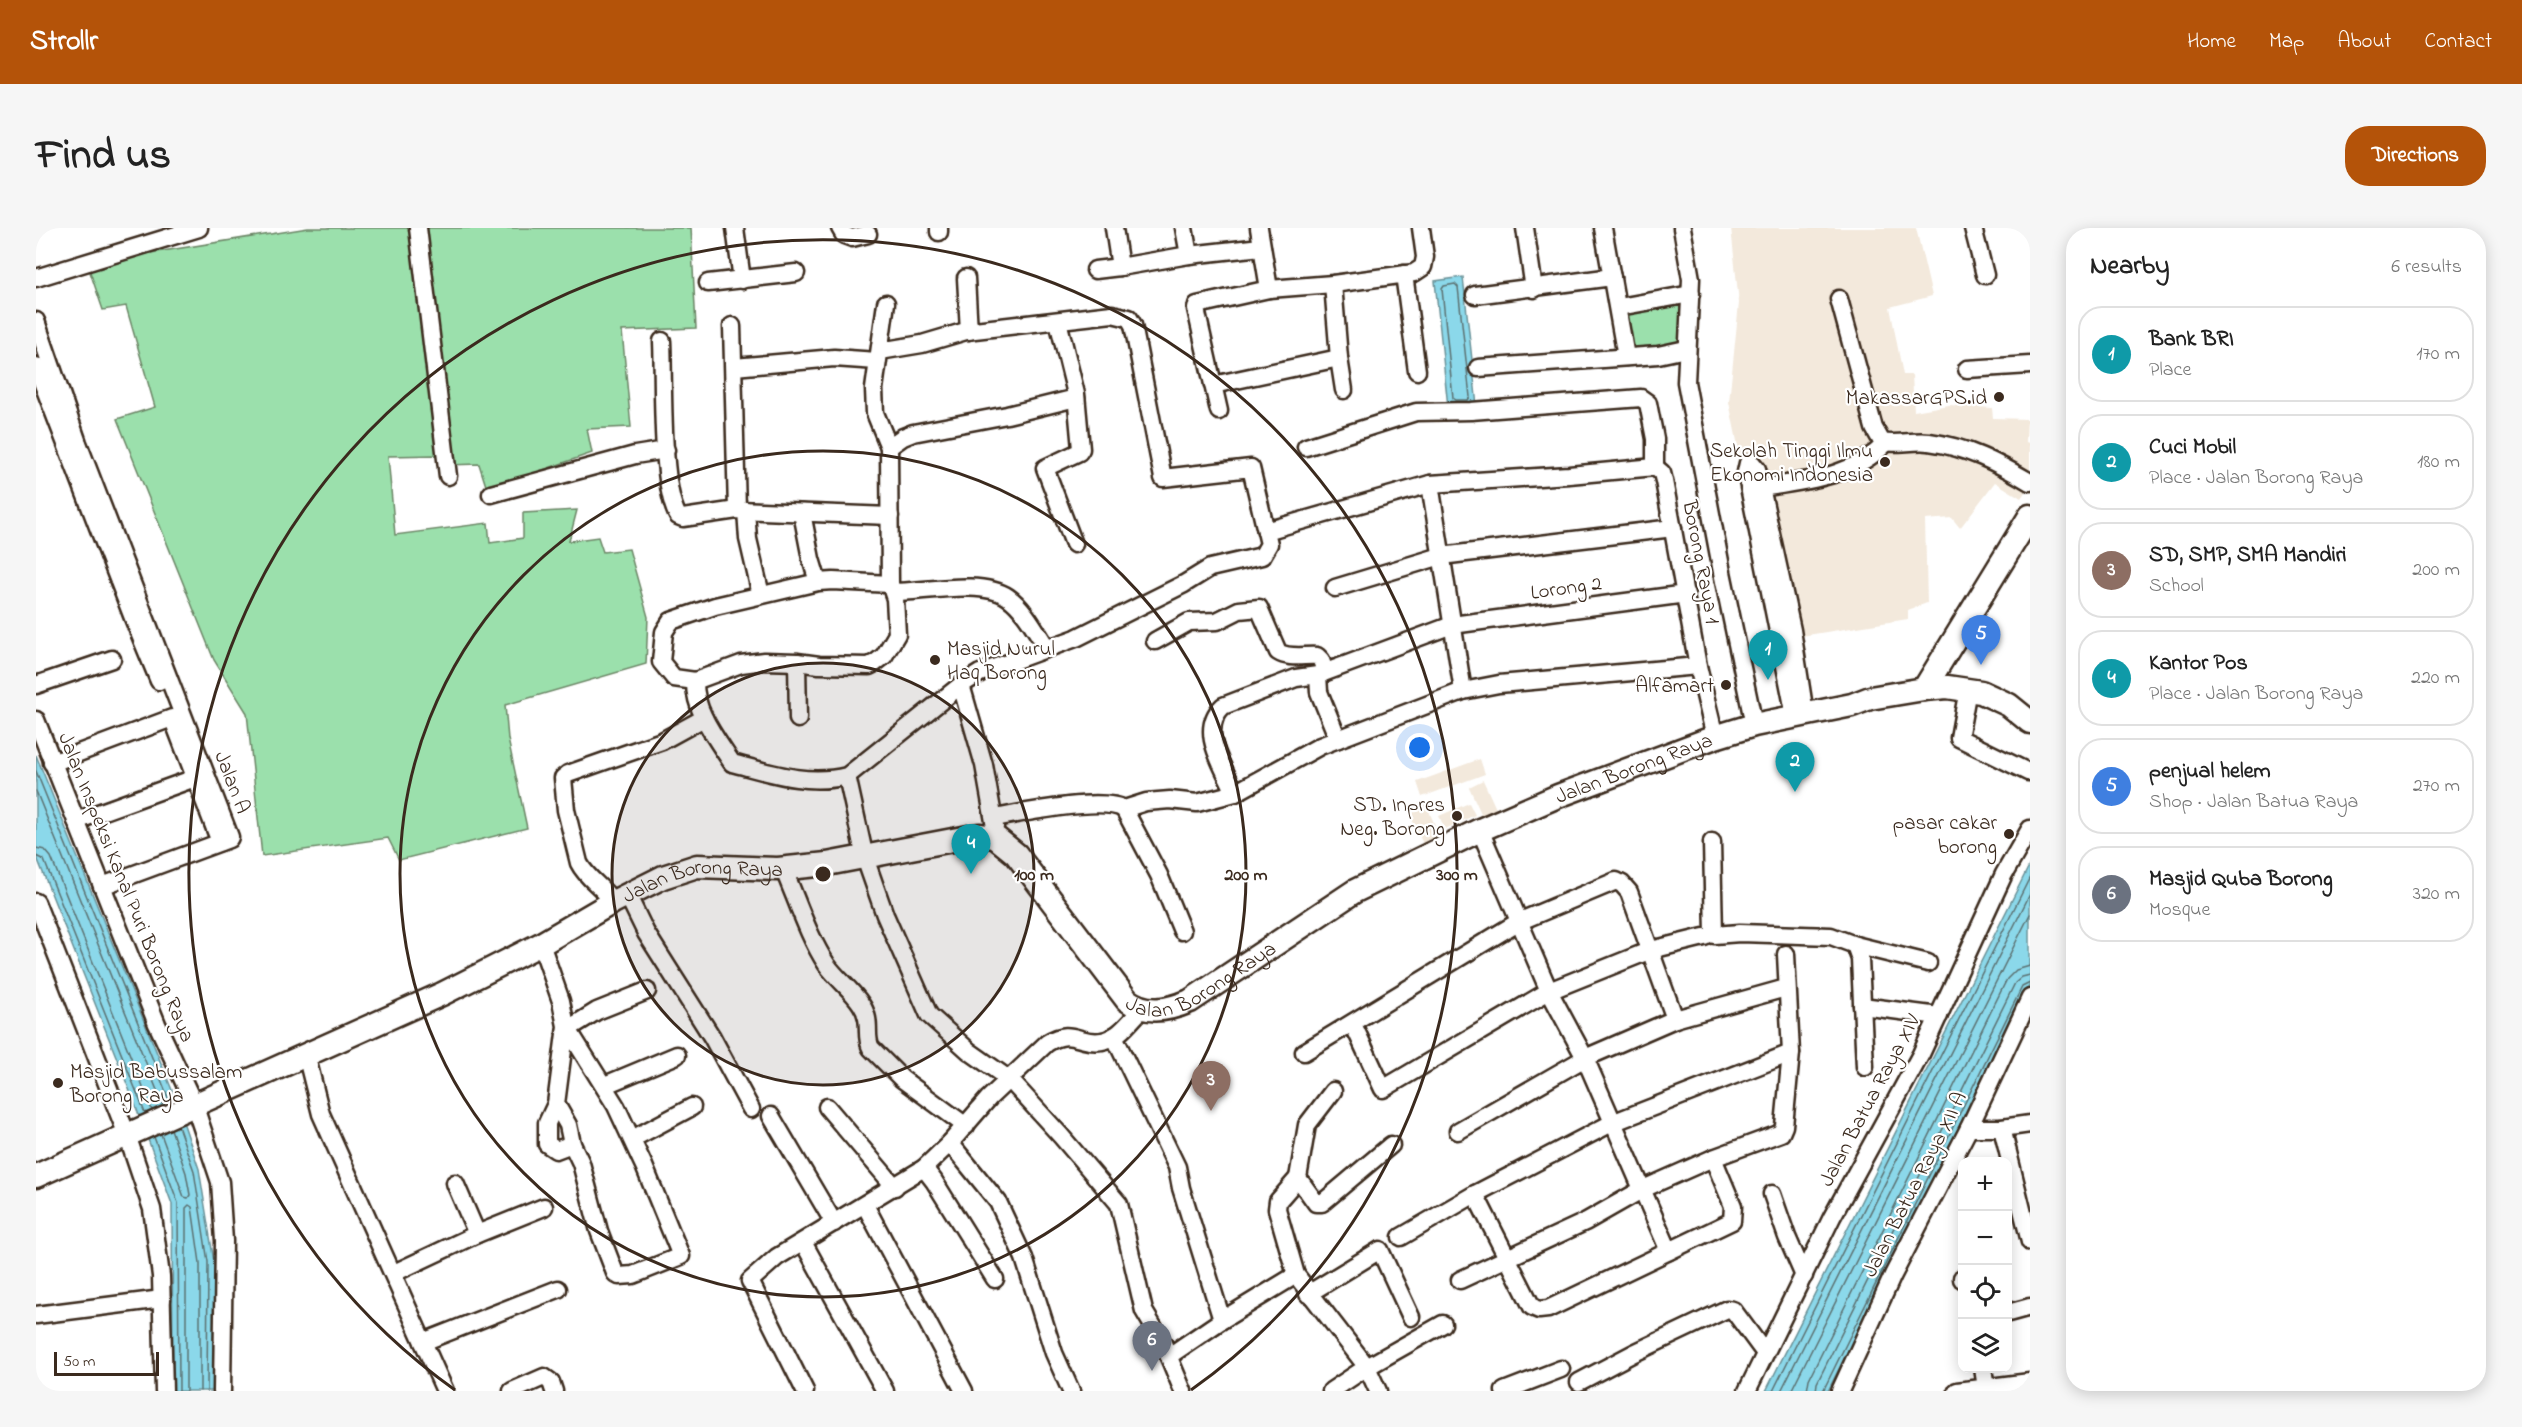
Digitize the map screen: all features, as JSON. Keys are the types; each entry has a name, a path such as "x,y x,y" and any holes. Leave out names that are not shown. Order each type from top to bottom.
{"main road":[{"path":"1924,689 2030,516"},
{"name":"Jalan Borong Raya","path":"36,1176 442,994 663,877 697,866 783,868 827,864 979,835 995,828 1121,993 1142,1009 1169,1008 1190,1001 1355,891 1480,830 1558,796 1715,737 1754,725 1924,689 1968,689 1981,692 2019,709 2030,722"}],"street":[{"path":"36,278 199,228"},
{"path":"418,228 448,476"},
{"path":"735,228 741,280"},
{"path":"840,228 844,235 852,238 868,234"},
{"path":"1114,228 1120,267"},
{"path":"1184,228 1189,255"},
{"path":"1259,228 1269,289"},
{"path":"1219,411 1197,305 1269,289 1333,284 1414,273 1423,267 1425,257 1421,228"},
{"path":"1525,228 1534,289"},
{"path":"1603,228 1619,307 1626,357"},
{"path":"1682,228 1690,270 1691,294 1686,349 1686,382 1754,725"},
{"path":"1973,228 1985,275"},
{"path":"1095,270 1189,255 1261,247"},
{"path":"708,283 796,273"},
{"path":"1404,274 1417,371"},
{"path":"1475,295 1612,277"},
{"path":"966,278 969,331"},
{"path":"1333,284 1344,390"},
{"path":"1619,307 1691,294"},
{"path":"1839,299 1874,428 1880,440 1886,443 1928,442 1964,450 2002,465 2030,482"},
{"path":"886,303 878,356 875,413 889,447 892,588 897,634 884,656 869,666 764,661 741,664 695,681 674,678 661,662 664,632 668,624 684,615 761,595 833,580 892,588 975,588 997,591 1018,607 1047,648"},
{"path":"695,681 695,691 704,718 732,763 792,779 831,780 847,776 980,673 1094,629 1184,584 1210,568 1262,556 1269,544 1251,468 1163,478 1133,325 1129,318 1112,314 969,331 878,356 734,367"},
{"name":"Jalan A","path":"36,321 73,445"},
{"path":"1058,321 1076,398 1081,449 1045,468 1074,544"},
{"path":"732,326 742,510 761,595"},
{"path":"663,341 666,450 670,491 678,516 683,518 742,510 890,516"},
{"path":"1478,368 1658,355 1686,349"},
{"path":"1213,385 1339,358"},
{"path":"1967,369 2030,364"},
{"name":"Jalan A","path":"36,366 73,445 165,680 230,836 229,839 220,842 172,718 165,680"},
{"path":"889,447 913,433 1007,415 1076,398"},
{"name":"Borong Raya 1","path":"1306,447 1416,412 1471,411 1620,398 1644,399 1648,403 1655,439 1655,468 1662,473 1698,666 1715,737"},
{"path":"1762,488 1849,470 1866,461 1886,443"},
{"path":"491,494 635,455 666,450"},
{"path":"1748,463 1752,463 1757,469 1792,630 1800,715 1746,472 1748,463"},
{"path":"1266,531 1430,484 1569,476 1655,468"},
{"path":"1430,484 1464,691"},
{"path":"802,513 818,582"},
{"path":"1335,588 1441,556 1673,528"},
{"name":"Lorong 2","path":"1235,793 1210,734 1214,714 1223,706 1296,678 1322,674 1452,625 1686,594"},
{"path":"1155,641 1189,622 1217,621 1239,610 1259,608 1278,652 1282,655 1317,656 1321,660 1322,674 1319,692 1338,739"},
{"path":"36,685 112,659"},
{"path":"796,662 798,720"},
{"path":"1124,809 1146,802 1170,800 1188,803 1235,793 1320,746 1464,691 1498,684 1698,666"},
{"path":"961,686 984,765 995,828 1059,808 1114,804 1124,809 1159,875 1182,931"},
{"path":"1968,689 1959,738 2028,772"},
{"path":"52,763 172,718"},
{"path":"704,718 662,741 568,774 563,778 566,810 583,871 621,899 646,933 712,1037 750,1109"},
{"name":"Jalan Inspeksi Kanal Puri Borong Raya","path":"36,720 189,1106"},
{"path":"847,776 865,858 885,915 929,1015 969,1051 1010,1080 1119,1204 1144,1311 1169,1356 1183,1391"},
{"path":"76,821 195,778"},
{"name":"Jalan Batua Raya XIV","path":"1747,1391 1764,1352 1832,1217 1921,1054 2004,874 2030,829"},
{"path":"1480,830 1549,991 1586,1058 1669,1251"},
{"path":"102,886 220,842"},
{"path":"1712,842 1714,935 1740,933 1831,936 1856,945 1870,946 1928,963"},
{"path":"783,868 824,959 863,1008 869,1020 868,1042 871,1047 902,1079 966,1126"},
{"path":"1304,1052 1518,922 1616,881 1629,892 1675,1018"},
{"path":"36,902 130,1134 153,1209 162,1299 164,1391"},
{"path":"1353,1024 1383,1089 1549,991 1652,950 1704,937"},
{"path":"540,944 561,1001 567,1028 556,1104 548,1123 547,1143 556,1150 572,1144"},
{"path":"1856,945 1860,959 1865,1067"},
{"path":"1460,1280 1586,1222 1642,1189 1713,1158 1776,1136 1783,1130 1791,1053 1786,954"},
{"path":"1458,1131 1586,1058 1675,1018 1786,988"},
{"path":"567,1028 597,1011 647,991"},
{"name":"Jalan Batua Raya XII A","path":"1840,1391 1893,1275 1969,1128 2030,998"},
{"path":"1862,1006 1939,1016"},
{"path":"805,1391 750,1281 777,1257 924,1168 966,1126 989,1098 1047,1043 1058,1036 1066,1035 1101,1042 1114,1036 1142,1009"},
{"path":"556,1104 568,1125 572,1144 581,1163 615,1273 624,1277 681,1256 632,1139 605,1085 567,1028"},
{"path":"1114,1036 1178,1167 1181,1188 1222,1320"},
{"path":"1401,1237 1475,1194 1612,1123 1791,1053"},
{"path":"306,1054 321,1114 445,1391"},
{"path":"605,1085 677,1055"},
{"path":"1333,1091 1307,1125 1298,1178 1278,1201 1277,1209 1296,1275 1308,1294 1367,1367 1378,1391"},
{"path":"189,1106 220,1182 223,1198 222,1391"},
{"path":"632,1139 692,1107"},
{"path":"827,1107 894,1186"},
{"path":"771,1116 834,1223"},
{"path":"1969,1128 2002,1128 2030,1124"},
{"path":"2002,1128 2030,1242"},
{"path":"950,1143 998,1202 1024,1258 1054,1353 1071,1391"},
{"path":"1298,1178 1316,1203 1322,1203 1391,1145"},
{"path":"1475,1194 1532,1307 1539,1310 1548,1309 1732,1221 1732,1206 1713,1158"},
{"path":"924,1168 995,1279"},
{"path":"454,1183 477,1233"},
{"path":"1772,1194 1804,1276"},
{"path":"865,1205 964,1391"},
{"path":"394,1273 477,1233 543,1206"},
{"path":"802,1242 885,1391"},
{"path":"1308,1294 1380,1251 1411,1317"},
{"path":"1169,1356 1222,1320 1296,1275"},
{"path":"423,1342 558,1289"},
{"path":"36,1315 162,1299"},
{"path":"2012,1312 2030,1307"},
{"path":"1579,1382 1727,1309 1733,1310 1764,1352"},
{"path":"1331,1391 1367,1367 1443,1323"},
{"path":"1504,1391 1561,1369"},
{"path":"1984,1373 1986,1388"},
{"path":"512,1391 544,1377 551,1382 554,1391"},
{"path":"1957,1391 2030,1382"}],"shaded area":[{"name":"Sekolah Tinggi Ilmu Ekonomi Indonesia","path":"1731,228 1916,228 1932,296 1890,307 1903,375 1912,375 1914,411 1949,405 1992,408 1993,418 2027,419 2026,442 2030,443 2030,485 2021,498 1995,482 1960,528 1952,518 1925,520 1927,603 1908,610 1908,619 1801,636 1814,699 1791,706 1729,402 1739,303"},
{"path":"1480,759 1485,774 1422,797 1417,782"},
{"path":"1483,780 1498,813 1484,820 1469,787"},
{"path":"1425,801 1440,838 1423,844 1407,808"},
{"name":"SD. Inpres Neg. Borong","path":"1469,803 1475,815 1445,829 1439,816"}],"green space":[{"path":"308,228 691,228 696,328 622,331 631,427 587,429 592,453 487,489 479,464 447,465 438,455 388,456 395,535 488,523 490,543 523,538 523,513 577,510 569,541 598,537 603,552 629,549 648,617 646,664 505,705 508,739 527,828 399,860 388,838 262,856 247,713 214,660 117,419 155,407 126,306 103,310 87,263"},
{"path":"1691,294 1686,349 1626,357 1620,307"}],"water":[{"path":"1463,277 1477,406 1448,407 1435,281"},
{"path":"36,755 174,1095 199,1169 214,1262 213,1391 173,1391 172,1204 36,855"},
{"path":"2030,864 2030,984 1828,1391 1766,1391"}],"place":[{"name":"MakassarGPS.id","path":"1999,397"},
{"name":"Sekolah Tinggi Ilmu Ekonomi Indonesia","path":"1885,462"},
{"name":"Masjid Nurul Haq Borong","path":"935,660"},
{"name":"penjual helem","path":"1981,665"},
{"name":"Bank BRI","path":"1768,680"},
{"name":"Alfamart","path":"1726,685"},
{"name":"Cuci Mobil","path":"1795,792"},
{"name":"SD. Inpres Neg. Borong","path":"1457,816"},
{"name":"pasar cakar borong","path":"2009,834"},
{"name":"Kantor Pos","path":"971,874"},
{"name":"Masjid Babussalam Borong Raya","path":"58,1083"},
{"name":"SD, SMP, SMA Mandiri","path":"1211,1111"},
{"name":"Masjid Quba Borong","path":"1152,1371"}]}
